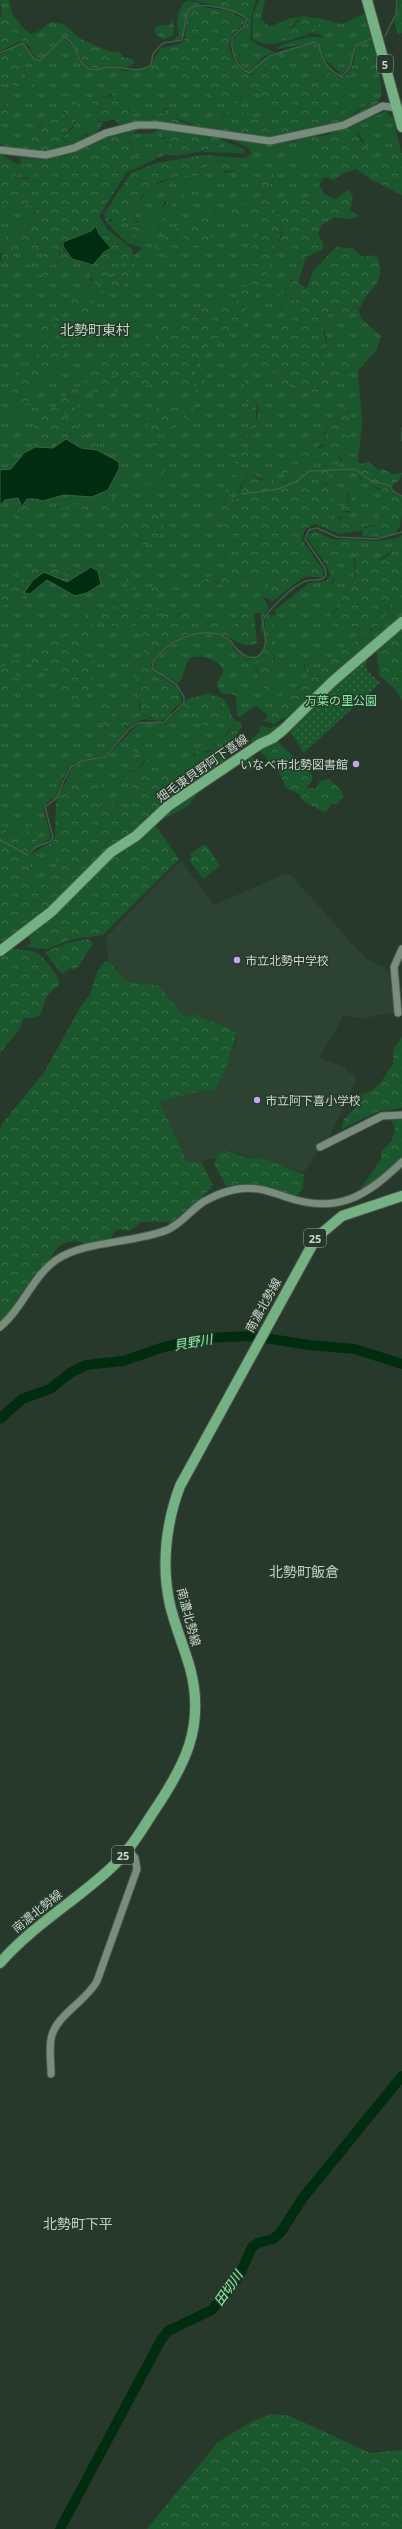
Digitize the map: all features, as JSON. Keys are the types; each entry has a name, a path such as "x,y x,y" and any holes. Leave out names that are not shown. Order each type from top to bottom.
{"main road":[{"name":"5","path":"367,0 402,127"},
{"name":"畑毛東貝野阿下喜線","path":"0,951 51,912 111,852 136,836 168,806 283,730 333,681 402,622"},
{"name":"南濃北勢線","path":"0,1963 17,1943 112,1867 128,1849 178,1775 193,1729 195,1711 194,1686 170,1605 166,1578 166,1548 172,1511 185,1473 310,1246 320,1232 335,1220 349,1213 402,1196"}],"street":[{"path":"0,150 46,155 74,148 106,132 137,124 157,125 270,141 344,125 383,106 397,108"},
{"path":"398,1012 394,967 402,949"},
{"path":"320,1147 382,1116 402,1115"},
{"path":"0,1327 16,1310 49,1266 66,1255 167,1230 203,1202 243,1188 263,1190 294,1200 317,1204 347,1201 370,1189 402,1162"},
{"path":"51,2074 51,2043 53,2032 60,2022 89,1994 97,1981 137,1869 135,1858 128,1849"}],"shaded area":[{"path":"96,226 99,234 111,248 104,252 93,265 72,259 63,246 63,242 91,231"},
{"path":"66,439 81,448 97,450 119,462 119,469 108,490 92,497 64,495 43,501 27,499 18,512 21,504 18,498 5,500 0,505 0,470 11,469 24,453 35,447 53,448"},
{"path":"91,567 98,571 101,584 87,593 75,596 47,580 30,594 24,593 33,580 44,572 67,582"},
{"name":"市立北勢中学校","path":"179,862 182,862 214,905 285,874 291,875 366,959 384,967 389,972 394,1012 362,1019 344,1015 319,1058 346,1067 346,1071 354,1075 356,1080 328,1140 319,1143 317,1148 319,1150 304,1172 226,1150 215,1158 193,1163 187,1162 160,1102 205,1090 214,1091 226,1070 237,1038 237,1032 214,1024 211,1020 195,1014 187,1017 184,1016 159,986 126,981 108,961 106,937"}],"green space":[{"path":"0,0 9,0 12,13 8,9 2,18"},
{"path":"187,0 202,3 189,8 184,34 178,40 172,39 179,36 178,13"},
{"path":"193,0 256,0 252,15 248,18 221,7"},
{"path":"259,0 265,0 261,19 269,27 291,18 303,16 270,43 314,33 319,27 318,19 314,17 342,24 364,14 377,57 375,55 356,53 354,58 356,46 370,40 363,41 355,46 352,52 350,67 341,74 322,57 317,42 276,49 279,46 298,39 313,37 322,38 323,36 318,33 285,42 269,44 261,43 253,39 252,30 255,9"},
{"path":"399,0 402,0 402,33 398,34 394,21 397,14"},
{"path":"197,6 228,11 244,19 244,23 231,37 230,48 231,54 237,64 250,75 272,62 277,61 287,64 312,84 331,73 344,77 351,70 356,53 375,55 378,71 370,71 360,67 350,75 340,99 348,99 349,103 345,111 347,114 356,113 375,100 380,102 343,123 269,138 137,123 119,125 115,119 103,122 94,120 90,115 90,103 119,94 128,100 128,114 135,119 165,115 166,101 169,101 171,117 189,124 201,126 220,122 229,110 247,113 262,121 270,119 264,97 253,88 246,89 237,103 208,94 197,80 187,80 171,70 148,70 161,48 180,44 185,39 188,13 191,7"},
{"path":"4,9 8,9 25,30 34,36 35,41 33,49 22,41 0,51 0,16 3,18"},
{"path":"252,15 250,39 258,45 275,52 263,57 249,72 241,66 236,58 233,40 247,24 246,17 249,18"},
{"path":"303,16 318,19 320,23 317,30 299,37 270,43 271,36 294,26"},
{"path":"173,19 174,35 163,40 155,33 155,28 160,25 170,25"},
{"path":"51,22 63,24 74,32 70,31 68,36 71,41 64,36 61,37 41,59 37,60 29,48 33,49 34,36 31,33 36,33"},
{"path":"70,31 83,40 108,51 119,52 123,57 134,60 134,64 125,68 115,65 96,69 86,66 68,36"},
{"path":"63,38 67,40 82,63 91,71 114,67 123,71 150,67 149,70 171,70 187,80 197,80 212,96 221,96 236,102 240,100 246,89 253,88 264,97 270,119 262,121 241,112 226,113 220,122 202,127 171,117 169,110 164,107 165,115 135,119 128,114 129,108 111,94 103,100 90,103 90,115 97,122 103,122 97,133 86,134 73,142 62,141 64,136 73,128 79,115 62,111 68,120 68,125 65,127 42,124 25,139 24,151 6,147 0,143 0,122 10,119 7,106 0,98 0,84 5,83 29,89 34,88 12,48 21,43 34,58 40,62"},
{"path":"314,43 318,46 320,55 324,62 336,75 326,75 312,84 290,67 274,61 258,73 248,74 261,61 283,51"},
{"path":"12,48 18,55 26,76 33,81 34,88 29,89 5,83 0,84 0,55"},
{"path":"378,66 382,94 379,100 371,102 355,112 346,114 345,111 347,107 340,99 350,75 360,67 378,71"},
{"path":"73,95 80,109 79,115 74,124 62,141 72,142 94,132 95,134 78,143 61,149 43,152 24,151 22,148 26,135 39,128 47,120 59,120 65,126 68,125 68,120 60,103 62,97"},
{"path":"0,98 13,115 10,119 0,123"},
{"path":"385,111 393,118 402,155 395,152 381,164 373,164 366,157 365,143 355,129 361,123"},
{"path":"370,115 372,117 357,126 357,135 368,149 366,157 373,164 381,164 395,152 402,155 402,195 370,179 356,169 342,174 334,180 326,177 319,181 315,180 313,167 299,157 299,155 311,151 314,147 313,144 308,141 290,143 307,137 328,135"},
{"path":"141,128 127,138 132,150 131,153 156,159 126,173 99,216 108,230 132,249 133,255 130,259 96,285 89,275 93,271 89,266 93,265 111,247 99,234 98,227 61,243 58,252 63,259 49,266 43,258 42,250 32,252 26,248 23,251 14,250 8,258 0,263 3,252 0,254 0,241 15,231 25,231 36,214 36,211 35,207 30,205 11,207 0,205 0,153 16,164 23,163 24,167 17,173 15,179 28,179 38,172 39,162 15,155 35,159 45,158 108,135"},
{"path":"158,128 221,137 222,143 194,153 169,155 165,153 173,145 170,142 163,142 164,134"},
{"path":"158,130 164,133 162,139 166,143 170,142 173,145 165,155 148,159 131,153 132,148 127,138 129,135 149,133"},
{"path":"229,139 264,143 266,145 260,149 252,149"},
{"path":"222,140 244,149 245,153 202,152 218,146"},
{"path":"308,141 313,144 314,147 311,151 299,155 299,157 313,167 319,181 322,180 319,186 326,195 323,193 299,202 291,198 282,225 278,246 284,252 290,250 296,252 302,268 298,277 291,280 293,289 300,293 300,297 295,301 291,297 282,301 283,308 289,311 291,319 260,337 251,348 249,355 255,358 247,371 244,386 247,401 254,413 252,427 246,434 245,441 251,431 257,428 258,405 250,394 253,371 260,367 268,374 277,372 279,380 287,384 291,383 306,392 311,393 316,393 325,388 329,382 336,382 356,362 338,359 326,372 323,367 327,338 322,325 332,312 339,311 347,316 356,305 362,319 381,336 376,351 358,370 362,423 358,461 360,463 365,463 359,478 382,492 379,514 375,525 366,526 357,533 358,531 340,517 335,518 334,514 341,511 349,513 354,499 347,493 348,506 343,507 333,503 333,499 339,492 334,487 322,482 322,478 334,471 342,460 339,454 348,435 346,432 353,425 349,412 343,411 331,428 325,427 323,432 327,436 327,444 320,445 315,451 298,456 290,470 319,459 323,461 322,465 317,469 305,471 299,480 289,485 262,479 253,474 247,475 240,487 239,496 232,500 223,500 218,506 219,517 225,532 237,538 227,567 201,582 209,584 214,580 218,584 239,583 241,576 251,579 265,574 269,585 266,597 263,598 266,603 250,613 242,613 240,621 232,626 178,613 155,618 140,635 145,658 132,666 130,671 137,676 137,697 140,713 152,719 160,716 162,711 173,710 168,718 161,721 145,719 137,722 128,728 104,756 75,763 68,769 61,782 57,798 50,800 43,808 51,838 27,853 35,842 25,835 13,831 7,835 0,824 0,263 14,250 23,251 26,248 30,251 42,250 43,258 52,265 63,260 58,249 63,242 63,247 68,255 91,265 89,266 93,271 90,279 96,284 143,248 127,243 106,222 127,218 139,223 136,216 128,211 128,208 132,204 141,201 144,194 149,189 166,180 186,176 202,175 208,164 224,173 235,171 225,161 211,160 209,156 204,155 245,158 252,153 247,146 252,149 264,143","holes":["274,176 269,186 273,189 272,193 263,192 259,187 260,183","168,200 172,211 163,222 159,218 164,203","150,223 152,223 149,230 142,235 135,234 133,225 135,227 142,228","114,708 116,719 123,714 130,726 115,730 108,729 103,724 100,711"]},
{"path":"204,155 209,156 212,160 235,163 240,168 219,173 208,164 202,175 183,176 160,181 142,195 138,204 132,204 128,208 128,211 141,222 127,219 119,224 111,219 106,222 104,214 131,173 156,163"},
{"path":"19,157 39,162 38,172 33,177 15,179 23,163 19,164 21,161"},
{"path":"266,171 270,171 274,176 269,186 273,190 272,193 260,191 260,176"},
{"path":"196,182 202,187 200,193 195,199 184,196 184,189"},
{"path":"348,190 353,196 350,211 357,214 358,217 349,219 335,217 322,225 318,234 324,245 322,250 306,257 298,283 307,288 313,271 336,247 352,248 361,256 373,255 378,259 380,275 378,281 363,301 360,308 355,305 346,318 340,311 333,311 327,316 322,325 327,346 323,367 326,372 338,359 353,356 356,362 336,382 329,382 324,388 315,393 306,392 292,383 281,385 277,372 268,374 260,367 253,371 251,394 257,402 256,417 258,426 250,432 245,441 247,431 252,427 254,413 250,408 244,390 244,377 247,364 255,358 249,355 251,348 260,337 291,319 289,311 283,308 278,292 282,291 295,301 300,297 299,293 290,285 302,268 298,256 290,250 284,252 278,246 282,233 279,204 285,198 306,200 320,192 335,199"},
{"path":"261,198 273,201 279,234 270,254 268,278 262,288 254,283 248,286 239,284 236,279 243,275 248,275 254,263 251,248 258,233 256,221 250,217 242,215 241,223 229,218 231,208"},
{"path":"168,200 172,204 172,213 163,222 158,215"},
{"path":"23,204 35,207 35,219 27,224 25,231 12,233 9,237 0,241 0,205 19,207"},
{"path":"216,212 206,226 211,234 199,254 193,254 193,245 187,243 183,237 171,261 165,264 171,247 169,242 164,245 160,254 157,255 155,253 155,244 186,222"},
{"path":"129,223 135,227 142,228 150,223 155,228 135,238 134,230 128,227"},
{"path":"31,259 37,264 40,262 42,270 51,274 51,278 44,280 43,275 38,275 38,271 29,265"},
{"path":"134,260 136,276 126,280 122,289 112,291 103,287 103,295 97,295 92,306 93,323 91,333 83,341 65,347 58,364 49,371 43,381 37,382 31,393 32,401 19,402 15,397 12,403 8,404 13,376 17,374 20,364 27,363 39,354 45,340 47,346 53,342 55,334 63,330 63,323 78,319 75,313 68,311 72,301 98,288"},
{"path":"246,287 256,292 249,307 246,308 243,328 219,336 199,355 194,381 187,392 178,391 146,376 117,375 85,382 81,380 82,374 105,359 116,355 147,353 164,321 180,323 193,318 197,310 205,305 221,302 234,305 237,302 237,291"},
{"path":"56,313 61,315 62,320 52,328 51,335 38,337 41,324 44,321 48,323 51,318 54,320"},
{"path":"202,369 205,369 206,372 205,381 194,402 195,404 186,425 180,429 191,396 194,394"},
{"path":"117,377 133,377 158,382 166,386 177,397 170,396 163,389 156,386 139,385 135,390 124,390 120,396 116,390 84,394 72,415 57,406 72,388"},
{"path":"179,400 183,403 184,409 181,419 175,427 161,436 158,434 156,451 151,457 153,444 145,420 149,416 156,418 157,408"},
{"path":"22,405 46,406 57,409 75,420 83,434 96,440 104,452 112,457 95,449 81,448 71,441 64,439 50,448 35,447 32,439 33,421 28,412 17,417 14,425 9,424 12,415"},
{"path":"346,408 350,416 356,418 357,422 346,432 349,439 345,448 339,454 341,463 328,477 322,479 323,484 334,487 339,492 333,499 334,503 343,507 348,506 349,491 357,494 353,511 341,511 334,514 335,518 350,520 358,531 339,534 315,524 305,529 302,540 324,572 322,577 304,577 272,602 266,597 269,585 265,574 254,579 241,576 239,586 236,587 231,583 225,588 214,580 206,586 200,582 226,567 237,538 232,535 226,535 219,517 218,503 227,499 236,499 245,479 250,474 261,480 268,479 289,485 303,477 306,469 317,469 322,465 323,461 319,459 290,470 286,475 281,475 283,463 291,457 313,451 327,444 327,436 322,428 331,428"},
{"path":"243,447 244,452 248,454 249,461 246,463 243,458 241,460 242,467 236,467 239,476 232,475 228,495 225,496 230,471"},
{"path":"368,461 378,470 383,469 393,474 402,473 400,479 390,488 394,494 402,497 400,526 397,532 385,537 362,536 362,529 375,525 382,495 380,489 366,483 357,475 359,468"},
{"path":"155,463 164,470 166,484 158,481 156,471 152,465"},
{"path":"147,484 153,485 155,490 159,490 157,496 155,492 152,494 152,502 148,493 151,489 146,487"},
{"path":"105,492 115,499 107,512 81,509 80,506 56,516 44,515 45,509 64,508 90,500 101,503"},
{"path":"26,499 43,501 40,514 20,521 13,516 12,512 18,512"},
{"path":"150,508 158,511 164,530 153,544 135,546 131,539 138,518 144,518 146,512"},
{"path":"121,521 130,527 128,533 124,528 122,533 120,528 116,532 116,526"},
{"path":"315,531 332,539 345,539 350,547 350,552 333,568 335,576 331,584 327,584 326,581 330,575 327,566 307,538 310,533"},
{"path":"402,535 402,595 394,599 390,607 385,609 386,625 381,628 376,625 365,633 355,626 342,630 330,622 329,617 340,607 341,596 348,591 355,578 356,554 358,551 366,552 378,561 386,557 391,552 395,546 397,538"},
{"path":"397,538 396,547 378,561 354,558 354,578 350,587 343,594 340,607 333,612 347,629 355,626 361,631 371,630 376,625 381,628 385,609 390,607 394,599 402,595 402,619 378,640 369,636 357,641 321,667 313,669 303,664 309,678 306,684 287,691 277,700 268,715 256,706 239,717 237,715 236,696 222,693 218,687 217,682 223,673 223,669 218,663 207,658 193,657 189,660 178,683 154,670 153,667 159,657 176,642 197,634 219,636 230,641 234,650 249,659 259,657 264,651 255,668 261,681 273,692 271,679 274,675 274,645 271,615 276,615 275,610 309,583 326,581 327,584 333,583 335,576 333,568 350,552 350,547 345,539 376,541"},
{"path":"86,564 89,567 69,582 62,581 46,572 33,580 25,594 29,596 26,599 20,598 14,604 9,603 0,607 0,590 9,590 16,584 19,575 23,575 24,580 27,580 33,567 54,567 69,578"},
{"path":"129,567 134,574 130,582 136,585 135,591 128,589 126,571"},
{"path":"173,581 186,583 190,589 159,589 156,594 145,592 155,587"},
{"path":"262,603 266,603 269,607 262,619 263,633 261,633 261,614 259,612 254,615 257,643 255,644 245,645 223,635 200,633 176,639 163,649 152,662 151,670 178,688 182,702 173,710 162,711 160,719 157,720 138,712 141,708 137,697 137,676 130,671 132,666 145,658 139,631 141,625 162,615 178,613 232,626 240,621 242,613 250,613"},
{"path":"108,606 121,608 160,608 163,610 126,630 118,629 102,620 93,624 93,627 99,635 78,650 82,661 86,663 96,661 98,665 90,689 84,699 73,705 56,692 64,685 61,675 34,667 22,657 31,650 41,651 45,645 72,633 89,614"},
{"path":"269,614 272,619 276,646 273,661 275,675 271,679 273,692 268,695 265,693 255,664 265,649 265,624"},
{"path":"402,627 402,700 394,688 380,676 376,650"},
{"path":"373,635 376,640 294,715 282,719 274,724 264,721 277,700 287,691 306,684 308,678 304,661 306,660 313,669 316,669 357,641"},
{"name":"万葉の里公園","path":"366,658 367,671 380,683 304,753 289,730"},
{"path":"22,660 18,671 12,671 20,678 24,690 17,688 13,680 8,678 8,689 1,695 1,669 10,661"},
{"path":"210,693 219,702 222,708 222,715 208,726 191,718 188,711 183,707 187,699"},
{"path":"214,695 224,700 231,715 236,721 227,732 222,748 194,754 196,760 194,765 170,773 160,765 145,760 138,769 125,774 133,789 128,799 132,806 131,811 117,809 110,803 101,805 97,803 100,797 101,783 98,781 71,783 70,789 61,792 72,768 82,762 105,758 138,724 145,722 165,723 184,705 183,707 188,711 192,719 200,720 203,724 223,709 218,699"},
{"path":"98,701 104,701 113,706 117,719 123,714 131,714 134,718 133,723 117,732 111,732 103,725 102,714 96,708"},
{"path":"290,719 255,744 251,742 252,738 259,733 261,726 271,728"},
{"path":"236,721 240,721 242,726 227,750 226,761 189,786 180,787 176,795 50,908 17,936 0,942 0,824 5,828 7,835 16,830 26,834 30,825 36,830 39,838 32,845 26,857 34,873 26,877 27,880 38,881 47,886 50,885 56,865 56,857 51,845 55,837 56,803 61,792 70,789 71,783 98,781 101,783 100,797 97,803 101,805 110,803 117,809 131,811 132,806 128,799 133,789 125,774 137,770 147,759 152,757 157,759 160,765 164,762 168,765 170,772 194,765 196,751 210,752 222,748 224,739"},
{"path":"276,740 294,757 299,767 301,765 312,775 312,781 306,788 316,788 320,781 329,779 342,791 343,797 337,804 331,804 328,810 324,812 303,801 299,794 286,788 280,773 260,751"},
{"path":"137,743 141,743 145,749 141,755 137,755 133,751 133,747"},
{"path":"248,756 253,758 255,763 253,768 248,770 243,768 241,763 243,758"},
{"path":"202,788 188,806 158,822 159,818"},
{"path":"152,825 156,826 179,859 103,935 73,939 47,949 25,947 31,943 27,935 91,875"},
{"path":"53,841 51,846 58,859 50,885 47,886 27,880 26,877 34,873 26,857"},
{"path":"203,845 207,846 220,866 203,879 190,861 191,853"},
{"path":"89,939 93,943 78,967 74,969 70,968 62,974 45,952 67,943"},
{"path":"9,949 28,950 36,953 50,966 58,979 59,985 47,996 39,1016 24,1018 19,1030 0,1053 0,955"},
{"path":"105,961 108,961 126,981 159,986 184,1016 187,1017 195,1014 237,1032 226,1070 214,1091 205,1090 160,1102 187,1162 201,1162 213,1185 197,1203 168,1225 167,1222 142,1222 129,1231 120,1229 115,1230 110,1240 86,1245 72,1241 59,1246 11,1310 0,1322 0,1132 2,1124 45,1071 81,1006 89,996 98,970"},
{"path":"402,1037 402,1108 380,1111 341,1129 344,1119 354,1110 361,1095 373,1090 381,1082 393,1064 393,1050"},
{"path":"402,1118 402,1158 363,1191 361,1188 381,1159 381,1152 392,1140 395,1128 391,1120"},
{"path":"226,1150 247,1158 263,1159 299,1172 304,1175 303,1188 298,1195 292,1196 250,1185 226,1186 214,1164 218,1154"},
{"path":"270,2414 290,2416 370,2453 402,2450 402,2529 147,2529 218,2442 249,2423"}],"waterway":[{"path":"385,36 396,14 397,0"},
{"path":"0,53 23,43 34,59 40,61 63,37 73,45 79,59 89,69 96,70 111,67 142,69 151,65 153,54 163,43 182,40 188,10 193,7 200,6 226,9 247,19 244,26 232,38 232,49 238,63 249,73 269,56 315,42 319,45 321,55 329,68 342,76 350,68 355,46 370,39"},
{"path":"402,428 402,441"},
{"path":"242,494 278,489 296,482 309,471 355,469 371,481 389,485 394,492 402,496"},
{"path":"0,840 28,855 36,847 51,841 53,837 45,807 58,797 63,782 71,767 82,761 105,757 129,729 138,723 164,722 184,703 184,697 176,684 152,669 156,658 173,642 192,634 213,633 231,641 238,650 248,657 253,658 262,653 265,646 263,621 270,610 288,592 301,583 309,580 322,579 326,575 325,568 305,539 309,530 317,528 337,537 377,539 402,532"},
{"name":"貝野川","path":"0,1419 22,1399 50,1389 70,1373 86,1365 123,1361 164,1347 204,1338 252,1336 309,1345 355,1349 402,1364"},
{"name":"田切川","path":"60,2529 161,2340 168,2331 212,2310 239,2276 252,2247 258,2243 273,2239 281,2232 302,2199 402,2076"}],"place":[{"name":"いなべ市北勢図書館","path":"356,764"},
{"name":"市立北勢中学校","path":"237,960"},
{"name":"市立阿下喜小学校","path":"257,1100"}],"district":[{"name":"北勢町東村","path":"95,329"},
{"name":"北勢町飯倉","path":"304,1571"},
{"name":"北勢町下平","path":"78,2223"}]}
